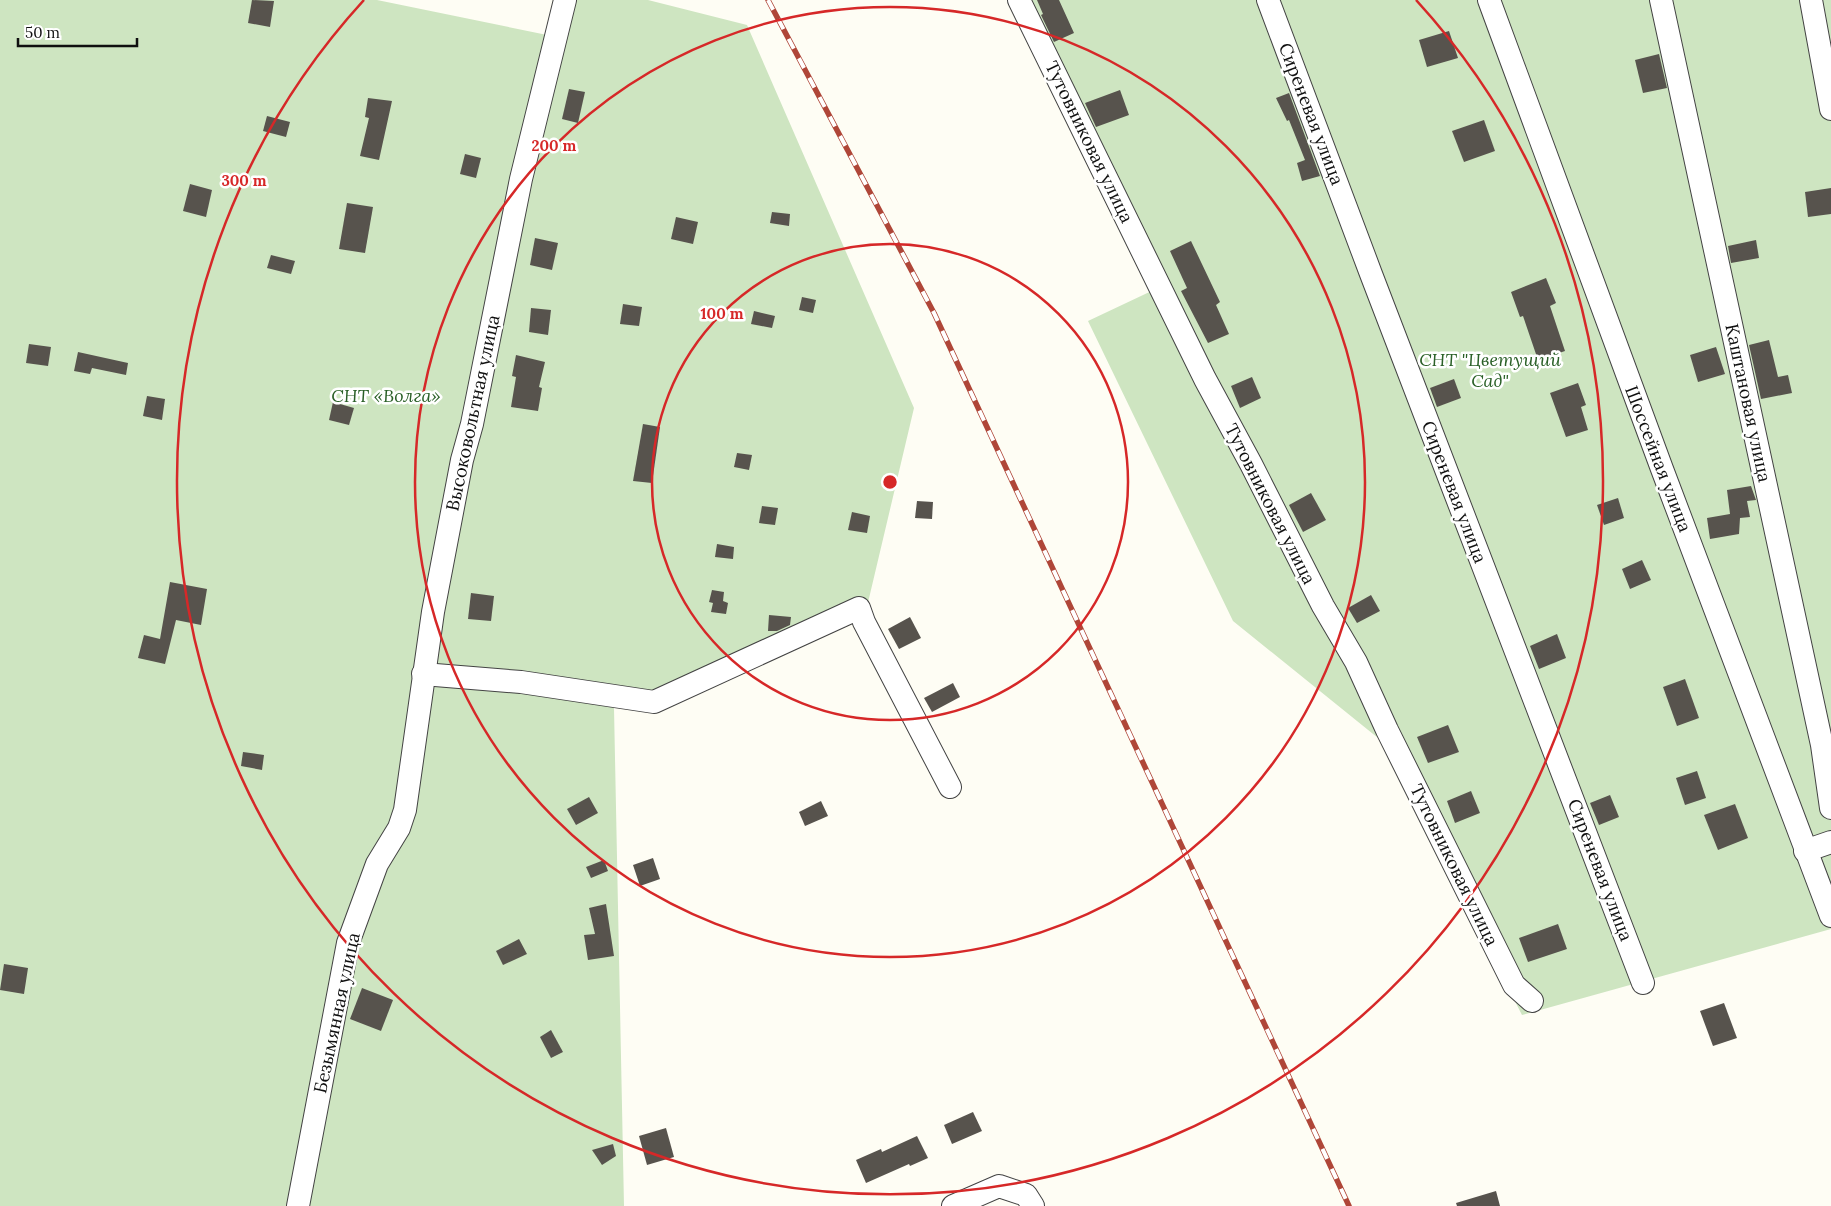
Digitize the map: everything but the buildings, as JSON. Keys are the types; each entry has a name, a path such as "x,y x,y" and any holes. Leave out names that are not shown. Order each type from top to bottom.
{"street":[{"name":"Высоковольтная улица","path":"398,828 408,797 423,674 462,460 472,424 521,180 565,0"},
{"name":"Тутовниковая улица","path":"1019,0 1205,379 1251,464 1323,606 1356,662 1387,730 1514,985 1532,1001"},
{"name":"Сиреневая улица","path":"1268,0 1392,329 1644,983"},
{"name":"Шоссейная улица","path":"1489,0 1806,851 1829,904"},
{"name":"Каштановая улица","path":"1661,0 1822,745 1831,808"},
{"path":"1811,0 1831,110"},
{"path":"423,674 521,682 654,702 859,608 864,622 950,787"},
{"name":"Безымянная улица","path":"298,1206 348,943 377,864 398,828"},
{"path":"1806,851 1831,842"},
{"path":"954,1206 999,1186 1029,1200"}],"green space":[{"name":"СНТ «Волга»","path":"0,0 377,0 552,36 561,0 648,0 747,25 914,408 866,611 666,706 614,708 624,1206 0,1206"},
{"name":"СНТ \"Цветущий Сад\"","path":"1011,0 1831,0 1831,929 1522,1015 1383,742 1233,621 1088,321 1160,287"}],"railway":[{"path":"768,0 934,313 1349,1206"}]}
